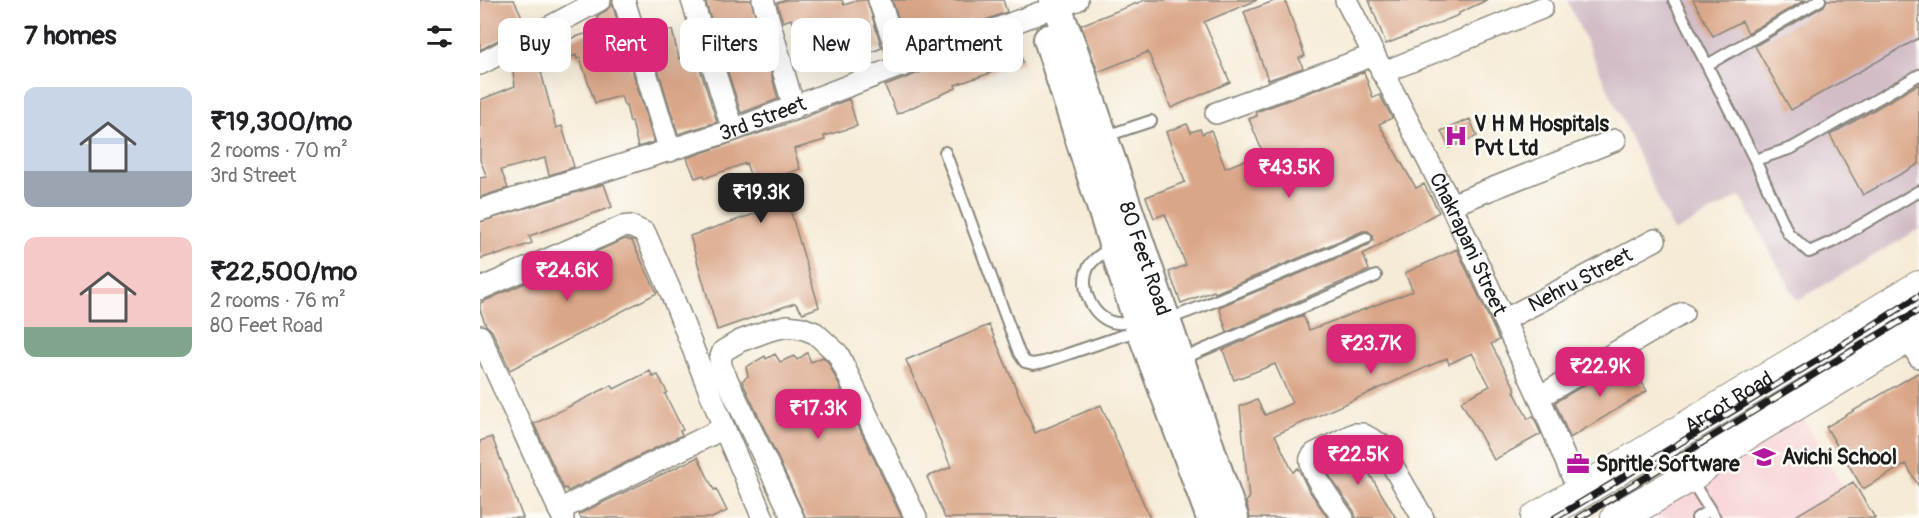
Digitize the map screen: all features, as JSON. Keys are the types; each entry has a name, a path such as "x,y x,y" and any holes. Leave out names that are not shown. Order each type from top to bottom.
{"main road":[{"name":"Arcot Road","path":"1537,518 1919,287"},
{"name":"Arcot Road","path":"1624,516 1690,476 1744,435 1915,342"}],"street":[{"path":"480,64 600,0"},
{"path":"624,0 670,151"},
{"path":"692,0 733,130"},
{"path":"763,0 794,108"},
{"path":"879,0 885,18"},
{"name":"Chakrapani Street","path":"1346,0 1451,206 1539,397 1579,492"},
{"name":"3rd Street","path":"1018,18 1052,4"},
{"name":"80 Feet Road","path":"1052,4 1103,137 1148,323 1211,518"},
{"name":"80 Feet Road","path":"1052,4 1115,247 1148,323 1179,360 1234,518"},
{"path":"1216,113 1378,64 1542,8"},
{"name":"3rd Street","path":"480,210 733,130 887,72"},
{"path":"1451,206 1615,140"},
{"path":"480,289 622,226 638,228 645,233 763,518"},
{"name":"Nehru Street","path":"1504,320 1655,240"},
{"path":"1539,397 1683,313"},
{"path":"793,518 722,369 720,360 723,351 740,341 787,326 815,333 838,354 916,518"},
{"path":"480,336 561,514 724,428"},
{"path":"1343,518 1319,481 1310,460 1314,454 1354,434 1362,434 1380,444 1423,518"}],"lane":[{"path":"1674,0 1755,160 1788,233 1809,252 1834,241 1919,191"},
{"path":"1707,65 1820,0"},
{"path":"1755,160 1792,148 1919,75"},
{"path":"1103,137 1151,121"},
{"path":"945,152 1019,353 1025,362 1033,364 1044,362 1148,323 1366,238"},
{"path":"1115,247 1100,254 1089,267 1084,281 1087,296 1095,309 1109,321 1120,324 1148,323"},
{"path":"1179,360 1376,276"},
{"path":"1666,440 1712,514 1697,518"}],"shaded area":[{"path":"1567,0 1919,0 1919,229 1797,301 1740,196 1674,232"},
{"name":"Avichi School","path":"1795,404 1861,518 1616,518"}],"building":[{"path":"480,0 514,0 523,18 498,18 498,40 480,50"},
{"path":"705,0 751,0 756,18 711,18"},
{"path":"786,0 842,0 844,5 867,0 882,48 871,52 871,18 791,18 783,22 777,3"},
{"path":"892,0 1003,0 1007,12 991,18 899,18"},
{"path":"1145,0 1257,0 1204,22 1230,82 1171,108 1148,52 1098,72 1081,25"},
{"path":"1277,0 1285,0 1305,56 1299,58 1303,68 1268,80 1244,12"},
{"path":"1369,0 1487,0 1459,15 1386,44"},
{"path":"1693,0 1805,0 1748,33 1742,21 1713,36"},
{"path":"1827,0 1919,0 1919,38 1791,110 1755,46 1824,6"},
{"path":"612,4 616,18 598,18 597,16"},
{"path":"672,30 680,59 680,72 701,72 717,122 678,134 659,72 668,72 668,31"},
{"path":"583,35 583,67 580,58 577,59 576,55 571,57 571,38"},
{"path":"513,72 541,72 556,128 562,126 574,167 549,175 545,158 501,170 508,188 480,197 480,178 487,177 480,160 480,100 515,86"},
{"path":"585,72 633,72 654,142 638,147 632,121 630,122 621,96 595,103"},
{"path":"728,72 771,72 778,99 741,113"},
{"path":"921,72 993,72 955,85 956,88 897,114 885,86"},
{"path":"1364,72 1373,98 1380,95 1392,118 1379,124 1416,188 1424,184 1439,212 1363,254 1369,270 1227,332 1219,307 1369,245 1373,240 1373,235 1368,231 1363,231 1215,293 1214,291 1181,303 1169,272 1186,265 1165,214 1154,218 1146,197 1185,182 1166,132 1187,124 1191,132 1200,129 1202,134 1211,130 1225,168 1263,153 1249,119 1257,116 1256,112"},
{"path":"1919,84 1919,164 1863,195 1830,135"},
{"path":"849,99 857,126 824,136 825,140 794,149 800,169 780,176 819,307 803,313 795,303 717,330 690,236 763,211 746,163 705,178 704,175 695,178 687,158 798,120"},
{"path":"1470,119 1477,136 1449,148 1441,131"},
{"path":"604,184 612,207 529,236 532,243 480,259 480,222"},
{"path":"625,239 632,241 657,293 510,370 492,331 486,325 480,310 480,303"},
{"path":"1457,249 1499,340 1491,344 1516,390 1514,391 1528,419 1533,416 1541,434 1494,460 1461,401 1490,386 1472,353 1449,364 1447,358 1275,435 1293,472 1298,468 1308,489 1328,518 1250,518 1246,501 1249,499 1240,406 1257,400 1265,415 1292,403 1275,364 1234,380 1223,350 1303,315 1309,330 1413,291 1405,273"},
{"path":"989,325 1035,433 1101,405 1150,518 945,518 927,477 951,467 906,360"},
{"path":"807,353 811,362 823,357 828,362 902,518 806,518 742,381 748,376 746,367 765,356 766,359 775,354 780,362 794,356 797,360"},
{"path":"1628,360 1647,391 1570,438 1555,402"},
{"path":"650,371 653,377 658,375 667,392 665,394 683,430 680,431 682,435 568,491 564,489 534,424 612,385 614,389"},
{"path":"1919,372 1919,487 1906,464 1863,489 1826,427"},
{"path":"492,437 523,518 480,518 480,441"},
{"path":"1354,448 1396,518 1356,518 1354,511 1330,477 1324,463"},
{"path":"698,457 727,511 712,518 581,518 579,514"},
{"path":"1853,482 1875,518 1792,518"}],"railway":[{"path":"1555,518 1834,350 1919,296"},
{"path":"1579,518 1919,310"}],"place":[{"name":"V H M Hospitals Pvt Ltd","path":"1456,136"},
{"name":"Avichi School","path":"1764,457"},
{"name":"Spritle Software","path":"1578,464"}]}
